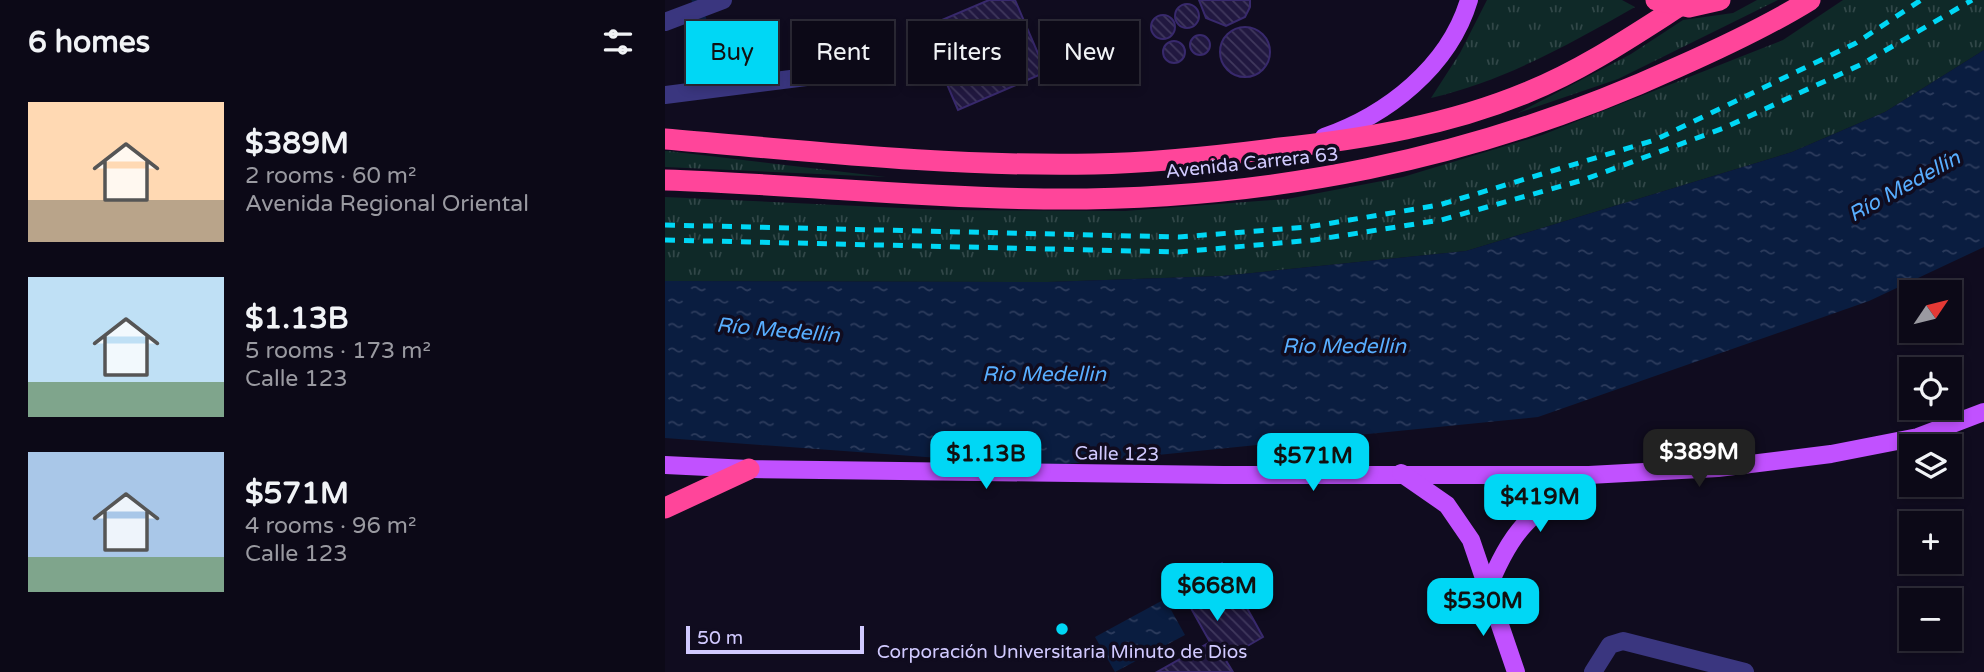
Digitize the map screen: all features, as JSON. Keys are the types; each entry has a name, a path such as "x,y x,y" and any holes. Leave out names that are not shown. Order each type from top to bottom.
{"highway":[{"path":"1656,0 1689,7 1720,0"},
{"name":"Avenida Carrera 63","path":"665,139 847,156 1053,163 1162,160 1294,147 1426,124 1527,93 1582,66 1689,0"},
{"name":"Avenida Carrera 63","path":"665,180 1044,199 1228,191 1332,178 1506,136 1584,109 1734,41 1810,0"},
{"path":"665,508 749,469"}],"main road":[{"path":"1294,147 1356,126 1383,111 1438,57 1455,32 1469,0"},
{"name":"Calle 123","path":"665,465 749,469 1224,475 1589,475 1718,468 1831,454 1919,436 1984,412"},
{"path":"1401,473 1447,505 1471,540 1516,672"},
{"path":"1487,591 1502,554 1528,517 1589,475"}],"street":[{"path":"669,21 723,0"},
{"path":"665,95 792,79"},
{"path":"1593,672 1610,645 1623,641 1745,672"}],"green space":[{"path":"1487,0 1622,0 1635,7 1561,48 1510,71 1485,82 1431,98 1460,53"},
{"path":"1757,0 1778,0 1618,79 1518,113 1631,54 1683,20 1733,13"},
{"path":"1843,0 1984,0 1984,50 1885,112 1792,152 1466,251 1222,276 1047,282 665,281 665,197 944,210 1125,211 1287,199 1403,177 1542,135 1783,40"},
{"path":"665,151 668,151 886,177 665,167"}],"water":[{"name":"Rio Medellin","path":"1984,50 1984,247 1914,280 1899,280 1899,287 1869,301 1538,417 1048,466 665,438 665,281 1047,282 1222,276 1466,251 1792,152 1885,112"},
{"path":"1165,599 1185,635 1115,672 1095,637"}],"building":[{"path":"989,0 1015,0 1024,21 940,21"},
{"path":"1199,0 1250,0 1250,7 1245,17 1226,26 1206,18"},
{"path":"1187,4 1196,7 1199,16 1196,25 1187,28 1178,25 1175,16 1178,7"},
{"path":"1163,15 1172,18 1175,27 1172,36 1163,39 1154,36 1151,27 1154,18"},
{"path":"1026,26 1040,58 1040,75 1026,81"},
{"path":"1235,28 1255,28 1269,42 1269,62 1255,76 1235,76 1221,62 1221,42"},
{"path":"1196,35 1204,35 1210,45 1204,55 1196,55 1190,49 1190,41"},
{"path":"1174,41 1184,48 1185,52 1178,62 1174,63 1164,56 1163,52 1170,42"},
{"path":"947,84 1018,84 958,110"},
{"path":"1222,563 1263,637 1225,659 1233,672 1157,672 1210,642 1179,587"}],"waterway":[{"path":"695,0 704,21"}],"railway":[{"path":"665,225 1179,237 1308,227 1439,205 1655,140 1856,43 1921,0"},
{"path":"665,240 1178,252 1314,240 1441,220 1583,180 1724,128 1862,64 1972,0"}],"place":[{"name":"Corporación Universitaria Minuto de Dios","path":"1062,629"}],"water label":[{"name":"Río Medellín","path":"1904,186"},
{"name":"Río Medellín","path":"778,330"},
{"name":"Río Medellín","path":"1344,346"}]}
